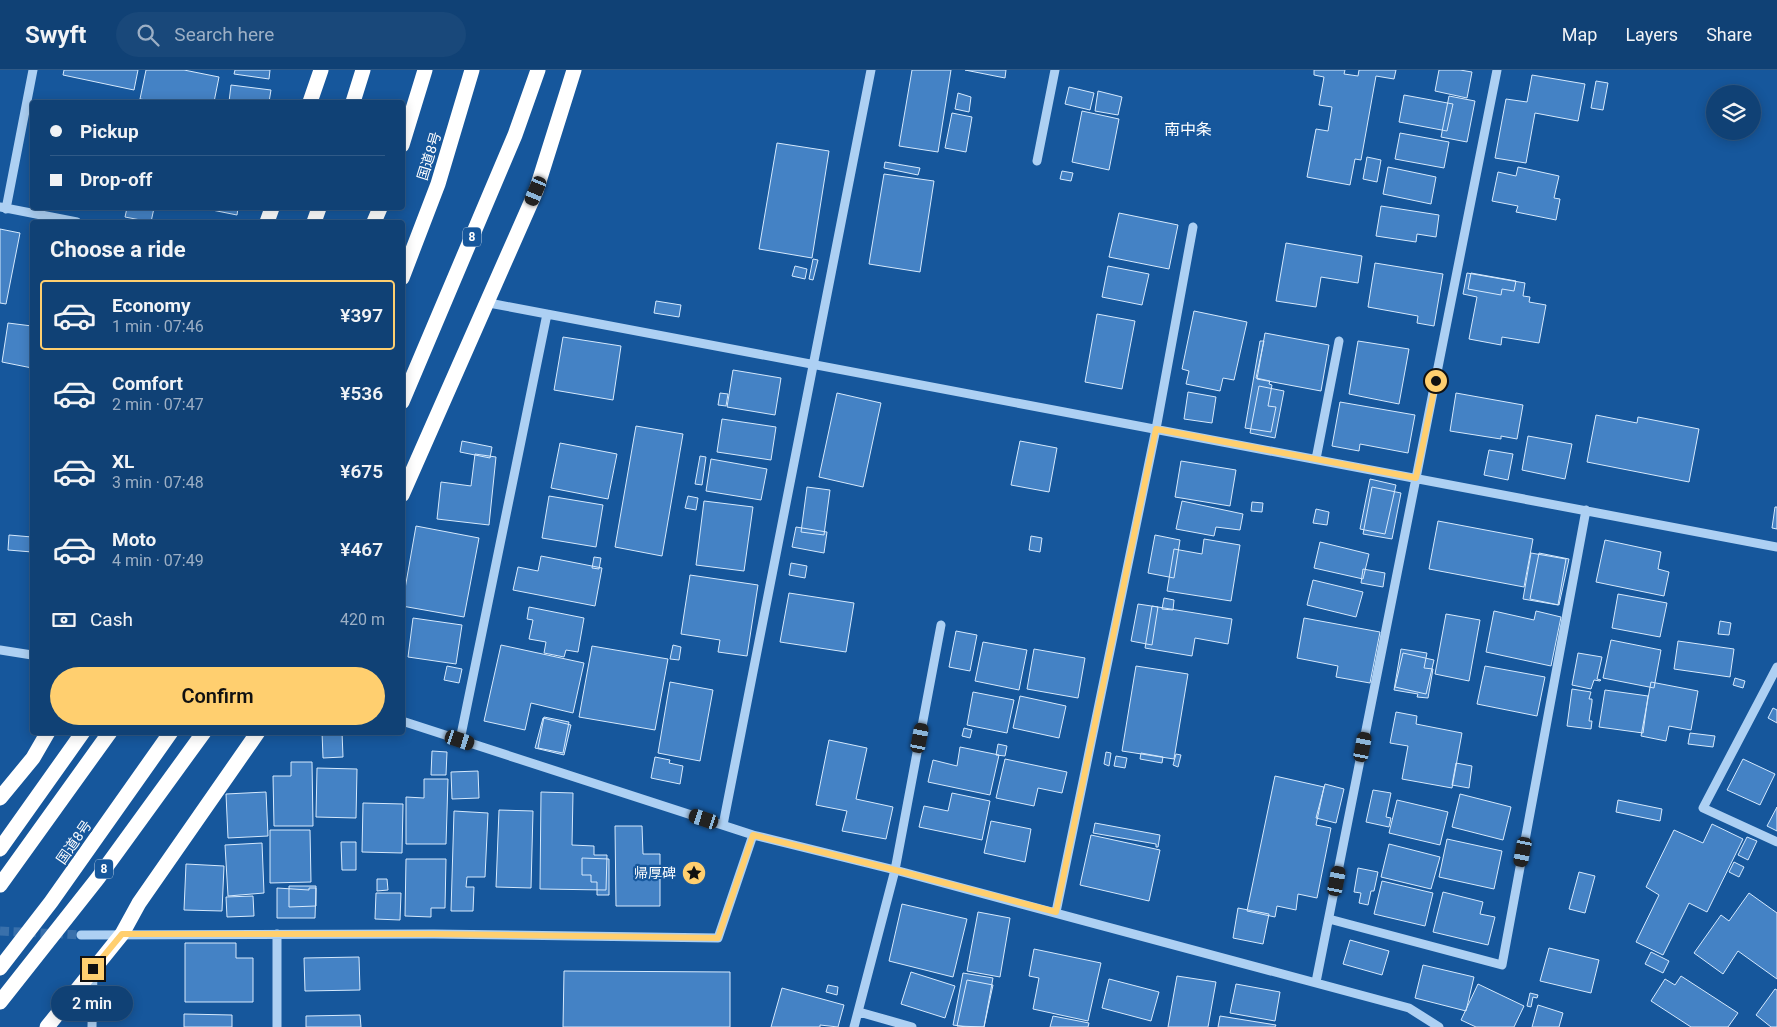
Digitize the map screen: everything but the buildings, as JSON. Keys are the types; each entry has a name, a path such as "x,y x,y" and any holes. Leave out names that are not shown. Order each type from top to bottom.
{"highway":[{"path":"311,100 321,70"},
{"path":"354,100 363,70"},
{"name":"国道8号","path":"405,135 425,70"},
{"name":"国道8号","path":"405,270 438,184 472,70"},
{"name":"8","path":"405,395 515,134 538,70"},
{"path":"405,488 536,191 574,70"},
{"path":"0,798 33,758 46,735"},
{"path":"0,848 81,735"},
{"path":"0,885 108,735"},
{"name":"国道8号","path":"0,968 50,902 169,735"},
{"name":"8","path":"0,1002 98,878 202,735"},
{"path":"46,1027 122,934 139,903 256,735"}],"street":[{"path":"33,70 3,208 66,220"},
{"path":"723,825 872,70"},
{"path":"1037,161 1055,70"},
{"path":"1316,982 1498,70"},
{"path":"1056,912 1156,429 1193,227"},
{"path":"488,303 1777,547"},
{"path":"460,740 547,314"},
{"path":"1316,459 1339,341"},
{"path":"1329,919 1502,966 1586,510"},
{"path":"854,1027 895,870 941,625"},
{"path":"0,650 30,655"},
{"path":"1777,667 1703,808 1777,842"},
{"path":"405,722 753,835 1056,912 1409,1008 1439,1027"},
{"path":"81,935 434,934 718,938 753,835"},
{"path":"277,1027 278,934"},
{"path":"92,1027 93,969"},
{"path":"859,1012 912,1027"}],"tunnel":[{"path":"0,931 81,935"}],"place":[{"name":"帰厚碑","path":"694,873"}],"district":[{"name":"南中条","path":"1188,129"}],"route":[{"path":"93,969 122,934 434,934 718,938 753,835 1056,912 1156,429 1416,478 1436,381"}]}
